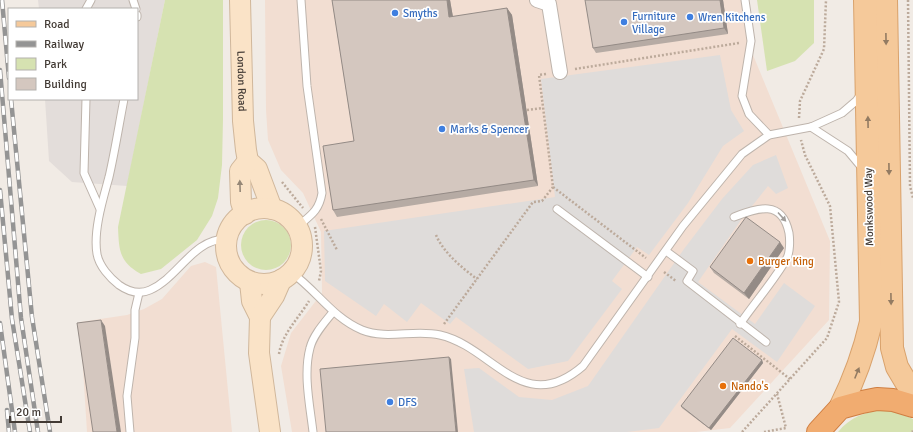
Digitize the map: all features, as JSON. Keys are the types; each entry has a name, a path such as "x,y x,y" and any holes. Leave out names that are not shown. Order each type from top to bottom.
{"highway":[{"path":"818,432 840,408 877,399 898,401 913,406"}],"main road":[{"name":"London Road","path":"240,0 243,121 248,161"},
{"name":"Monkswood Way","path":"840,408 856,376 865,352 871,322 865,0"},
{"name":"Monkswood Way","path":"886,0 892,348 896,367 913,394"},
{"path":"245,214 241,202 240,172 248,161 257,169 272,209"},
{"path":"260,316 299,262 302,249 301,233 290,219 279,211 272,209 252,210 245,214 231,227 226,239 226,250 229,262 237,274 250,282 271,284 287,277"},
{"path":"250,282 252,301 260,316 259,353 270,432"}],"street":[{"path":"537,0 549,4 560,72"}],"lane":[{"path":"297,227 320,205 322,193 307,86 301,0"},
{"path":"745,0 751,41 742,96 749,114 769,135"},
{"path":"287,277 333,312 362,331 380,335 427,333 441,335 459,341 509,375 522,382 538,384 556,382 571,376 583,366 683,226 742,154 769,135 811,127 842,113 856,101 867,84"},
{"path":"86,100 84,173 100,209"},
{"path":"124,100 109,176 100,209 96,252 98,260 115,282 124,289 139,293 150,290 169,278 200,247 210,241 226,239"},
{"path":"811,127 848,151 868,175"},
{"path":"557,208 648,277"},
{"path":"734,217 753,210 770,208 781,214 786,222 789,236 788,256 740,324"},
{"path":"666,251 693,271 687,281 740,324 766,342"},
{"path":"130,432 128,382 135,338 135,310 139,293"},
{"path":"313,432 307,368 310,347 333,312"}],"path":[{"path":"742,432 827,338 839,302 830,206 805,155 798,129 800,101 824,49 826,0"},
{"path":"908,0 910,186 913,198"},
{"path":"908,21 913,20"},
{"path":"441,335 442,326 533,202 542,201 553,187 539,75 751,41"},
{"path":"527,110 543,108"},
{"path":"316,210 337,250"},
{"path":"436,235 441,247 452,255 462,268 477,279"},
{"path":"730,332 790,379"},
{"path":"764,432 786,428 777,394"}],"shaded area":[{"path":"38,0 165,0 127,186 72,182 49,161 45,100 138,100 138,8 39,8"},
{"path":"265,0 744,0 753,55 830,241 829,320 730,428 696,432 292,432 281,366 291,333 322,293 321,232 303,193 281,170 268,140 266,110"},
{"path":"720,55 731,110 744,131 723,146 688,203 649,255 637,247 612,281 622,289 568,361 528,369 456,317 450,324 421,303 407,322 384,304 376,316 325,281 324,231 555,197 541,79"},
{"path":"776,155 788,188 776,194 768,186 741,220 698,282 755,324 784,283 815,306 777,362 732,329 659,428 627,432 474,432 464,369 479,368 519,397 552,400 588,386 684,249 722,199 753,165"},
{"path":"205,262 216,267 232,432 87,432 80,322 127,315 144,309 162,299 191,266"}],"green space":[{"path":"165,0 223,0 222,165 218,198 212,216 197,240 161,269 141,274 128,265 124,260 120,249 118,227"},
{"path":"757,0 814,0 814,43 795,61 767,71"},
{"path":"261,220 271,220 284,227 291,240 291,250 284,263 271,270 261,270 252,266 245,259 241,250 241,240 245,231 252,224"},
{"path":"886,410 897,412 913,419 913,432 838,432 848,422 865,413"}],"building":[{"name":"Marks & Spencer","path":"332,0 447,0 449,17 507,8 534,180 333,210 323,146 354,141"},
{"path":"585,0 720,0 724,28 593,48"},
{"name":"Burger King","path":"746,217 780,242 744,293 710,267"},
{"path":"101,320 117,432 93,432 77,323"},
{"name":"Nando's","path":"733,338 762,360 709,428 681,406"},
{"name":"DFS","path":"449,357 456,432 326,432 320,369"}],"railway":[{"path":"2,0 8,67"},
{"path":"0,70 21,318 38,432"},
{"path":"11,100 32,317 50,432"},
{"path":"0,190 12,319 30,432"},
{"path":"0,323 15,432"},
{"path":"7,410 9,432"}],"place":[{"name":"Smyths","path":"395,13"},
{"name":"Wren Kitchens","path":"690,17"},
{"name":"Furniture Village","path":"624,22"},
{"name":"Marks & Spencer","path":"442,129"},
{"name":"Burger King","path":"750,261"},
{"name":"Nando's","path":"723,386"},
{"name":"DFS","path":"390,402"}]}
